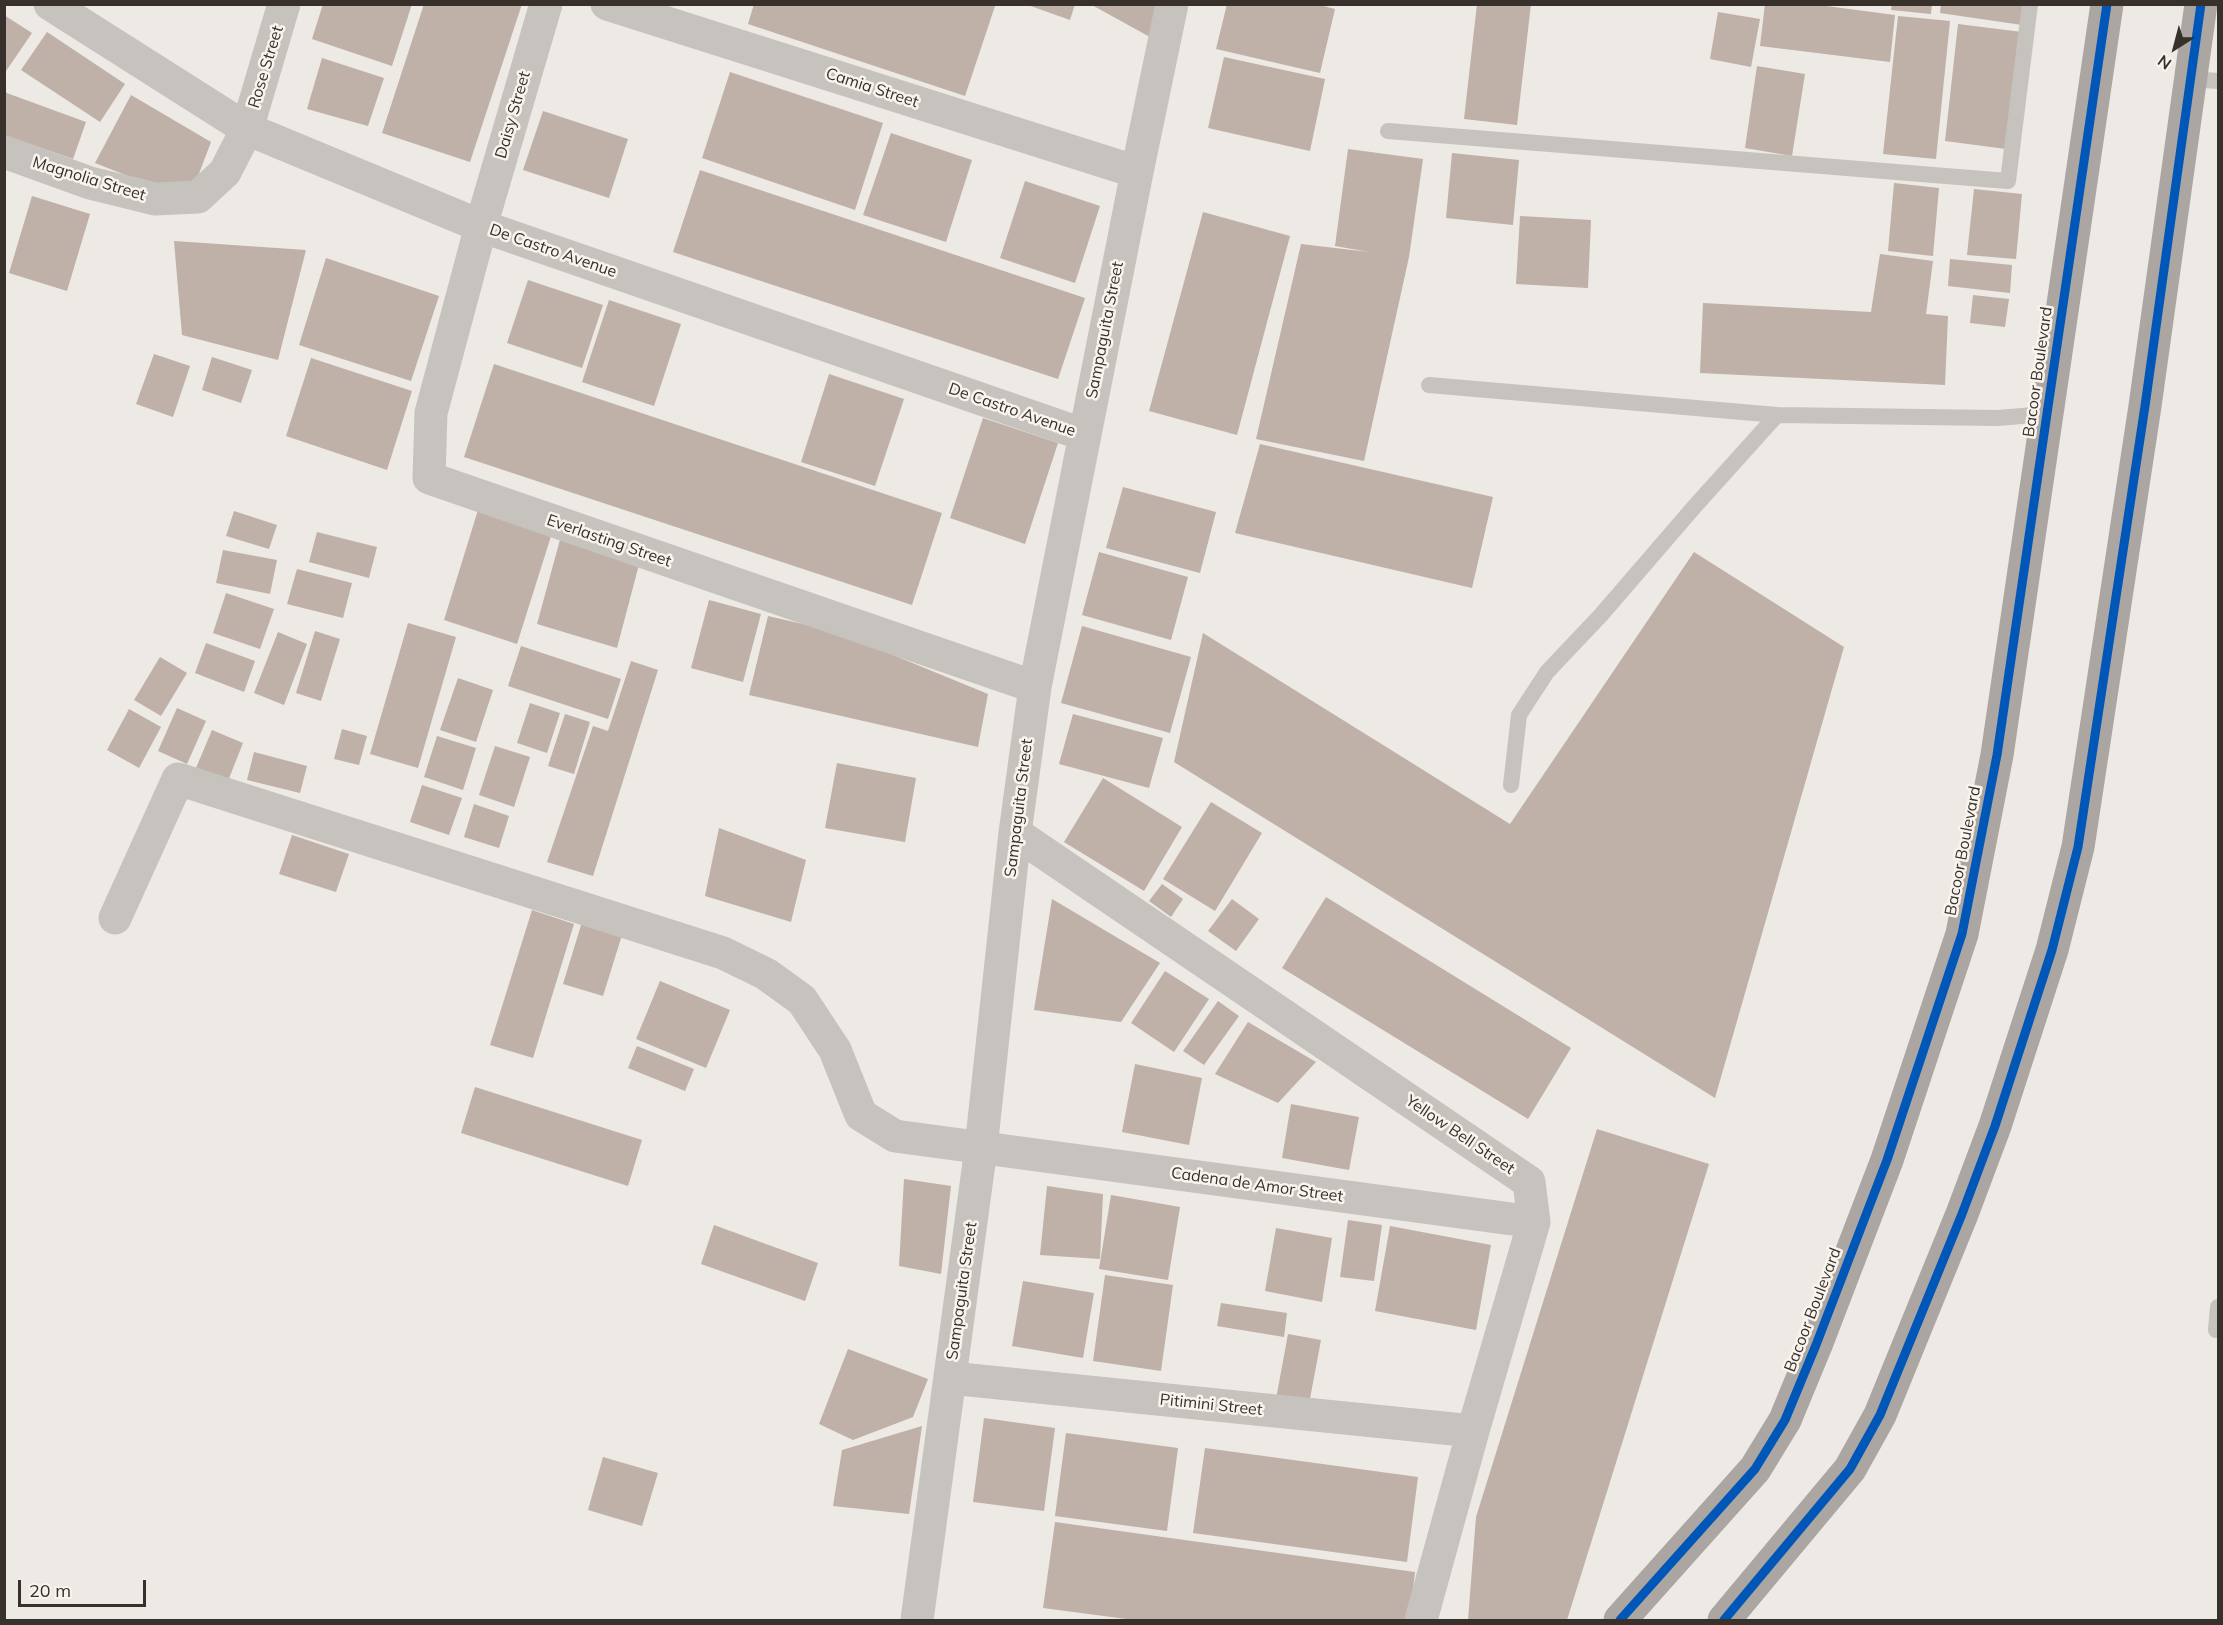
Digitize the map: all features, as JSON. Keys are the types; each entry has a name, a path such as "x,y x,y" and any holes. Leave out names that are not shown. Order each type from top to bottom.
{"main road":[{"name":"Bacoor Boulevard","path":"1620,1620 1755,1469 1785,1420 1887,1160 1962,934 1997,755 2107,4"},
{"path":"1724,1620 1850,1469 1880,1415 1962,1214 1995,1126 2049,960 2078,847 2145,406 2204,80 2201,4"}],"street":[{"name":"De Castro Avenue","path":"50,4 247,129 481,226 1085,435"},
{"name":"Rose Street","path":"247,129 284,4"},
{"name":"Daisy Street","path":"481,226 546,4"},
{"name":"Camia Street","path":"607,4 1137,172"},
{"name":"Sampaguita Street","path":"917,1620 981,1148 1016,833 1035,687 1172,4"},
{"name":"Magnolia Street","path":"4,152 90,183 155,199 198,197 225,172 247,129"},
{"name":"Everlasting Street","path":"481,226 431,413 429,478 1035,687"},
{"name":"Cadena de Amor Street","path":"115,918 178,779 723,953 766,974 802,1000 835,1050 861,1115 895,1136 1533,1222"},
{"name":"Yellow Bell Street","path":"1016,833 1529,1182 1533,1222 1421,1620"},
{"name":"Pitimini Street","path":"950,1378 1473,1431"}],"lane":[{"path":"1388,131 2008,181 2030,4"},
{"path":"1428,385 1778,415 1997,418 2047,414"},
{"path":"1511,785 1519,715 1547,672 1601,615 1695,506 1778,415"},
{"path":"2216,1330 2218,1307"}],"building":[{"path":"323,4 412,4 392,66 312,39"},
{"path":"424,4 522,4 470,162 382,133"},
{"path":"754,4 989,4 995,6 965,96 748,24"},
{"path":"1025,4 1075,4 1070,20"},
{"path":"1090,4 1152,4 1159,10 1150,37"},
{"path":"1227,4 1316,4 1335,9 1320,73 1216,49"},
{"path":"1477,4 1531,4 1517,125 1464,119"},
{"path":"1765,4 1811,4 1895,15 1890,62 1760,46"},
{"path":"1892,4 1932,4 1931,14 1891,10"},
{"path":"1941,4 2025,4 2022,25 1940,13"},
{"path":"1718,12 1760,19 1751,67 1710,59"},
{"path":"4,15 32,33 4,74"},
{"path":"1898,16 1950,21 1936,159 1883,154"},
{"path":"1958,24 2022,32 2006,149 1945,141"},
{"path":"47,32 125,84 100,122 21,70"},
{"path":"1224,57 1325,79 1310,151 1208,128"},
{"path":"322,58 384,78 368,126 307,109"},
{"path":"1757,66 1805,74 1792,156 1745,148"},
{"path":"730,72 883,123 855,210 702,158"},
{"path":"4,92 86,122 73,159 4,135"},
{"path":"131,95 211,142 192,192 138,180 95,163"},
{"path":"543,111 628,139 609,198 523,170"},
{"path":"891,133 972,160 946,242 863,215"},
{"path":"1348,149 1423,159 1409,257 1364,461 1256,439 1301,244 1369,252 1335,246"},
{"path":"1452,153 1519,160 1513,225 1446,218"},
{"path":"700,170 1085,298 1058,379 673,252"},
{"path":"1025,181 1100,206 1075,283 1000,258"},
{"path":"1894,183 1939,188 1933,256 1888,251"},
{"path":"1974,189 2022,194 2016,259 1967,255"},
{"path":"32,196 90,214 67,291 9,273"},
{"path":"1203,212 1290,236 1237,435 1149,411"},
{"path":"1520,216 1591,220 1588,288 1516,284"},
{"path":"174,241 306,250 278,360 182,335"},
{"path":"1880,254 1933,261 1926,314 1948,316 1945,385 1700,373 1703,303 1871,312"},
{"path":"326,258 439,296 411,381 299,345"},
{"path":"1950,259 2012,265 2010,293 1948,286"},
{"path":"528,280 603,305 582,368 507,343"},
{"path":"1973,295 2009,299 2005,327 1970,323"},
{"path":"609,300 681,324 654,406 582,382"},
{"path":"154,354 190,366 173,417 136,404"},
{"path":"212,357 252,370 241,403 202,390"},
{"path":"311,358 412,391 387,470 286,436"},
{"path":"494,364 942,513 912,605 464,457"},
{"path":"829,374 904,399 875,486 801,462"},
{"path":"983,418 1058,443 1025,544 950,518"},
{"path":"1260,444 1493,497 1472,588 1235,533"},
{"path":"1123,487 1216,512 1200,573 1106,548"},
{"path":"478,510 552,533 517,644 444,620"},
{"path":"234,511 277,525 269,549 226,536"},
{"path":"317,532 377,547 369,578 309,562"},
{"path":"561,536 641,557 617,648 537,624"},
{"path":"223,550 277,560 270,594 216,583"},
{"path":"1099,552 1188,577 1171,640 1082,615"},
{"path":"1694,552 1844,647 1715,1098 1174,762 1203,633 1510,824"},
{"path":"297,569 352,583 343,618 287,604"},
{"path":"226,593 274,609 260,649 213,633"},
{"path":"709,600 761,614 743,682 691,668"},
{"path":"768,616 837,632 988,694 978,747 749,695"},
{"path":"408,623 456,637 418,768 370,754"},
{"path":"1082,626 1191,657 1170,733 1061,703"},
{"path":"315,631 340,639 321,701 296,693"},
{"path":"278,632 307,644 284,705 254,693"},
{"path":"206,643 255,661 244,692 195,673"},
{"path":"521,646 621,679 608,719 508,686"},
{"path":"160,657 187,673 161,716 134,700"},
{"path":"631,661 658,670 593,876 547,862 593,726 608,731"},
{"path":"458,678 493,690 476,742 440,730"},
{"path":"530,703 560,713 547,753 517,743"},
{"path":"177,708 206,721 187,764 158,751"},
{"path":"129,709 161,727 139,768 107,750"},
{"path":"565,714 590,722 574,774 548,766"},
{"path":"1073,714 1163,738 1149,788 1059,764"},
{"path":"342,729 367,736 359,765 334,759"},
{"path":"212,730 243,743 228,781 196,768"},
{"path":"437,736 476,748 463,790 424,777"},
{"path":"495,746 530,757 514,807 479,795"},
{"path":"254,752 307,766 300,793 247,780"},
{"path":"837,763 916,778 905,842 825,828"},
{"path":"1103,778 1182,827 1144,891 1064,842"},
{"path":"422,785 462,798 449,835 410,822"},
{"path":"1211,802 1262,833 1215,911 1163,879"},
{"path":"474,804 509,816 499,848 464,837"},
{"path":"719,828 806,860 791,922 705,896"},
{"path":"292,835 349,854 336,892 279,874"},
{"path":"1162,884 1183,899 1171,917 1149,901"},
{"path":"1326,897 1571,1048 1528,1119 1282,968"},
{"path":"1052,899 1160,963 1121,1022 1034,1010"},
{"path":"1232,899 1259,919 1236,951 1208,931"},
{"path":"532,910 574,924 533,1058 490,1045"},
{"path":"582,922 622,935 603,996 563,984"},
{"path":"1165,971 1209,999 1174,1052 1131,1023"},
{"path":"660,981 730,1010 706,1068 636,1039"},
{"path":"1218,1001 1239,1016 1204,1065 1183,1051"},
{"path":"1248,1022 1316,1062 1278,1103 1215,1074"},
{"path":"637,1046 694,1069 685,1091 628,1068"},
{"path":"1135,1064 1202,1078 1189,1145 1122,1132"},
{"path":"475,1087 642,1140 628,1186 461,1133"},
{"path":"1291,1104 1359,1117 1349,1170 1282,1158"},
{"path":"1597,1129 1709,1164 1567,1620 1468,1620 1476,1517"},
{"path":"904,1179 951,1186 941,1274 899,1266"},
{"path":"1047,1186 1103,1194 1100,1259 1040,1255"},
{"path":"1111,1195 1180,1207 1168,1280 1099,1269"},
{"path":"1348,1220 1382,1225 1374,1281 1340,1277"},
{"path":"714,1225 818,1263 805,1301 701,1264"},
{"path":"1390,1226 1491,1245 1476,1330 1375,1311"},
{"path":"1276,1228 1332,1238 1322,1302 1265,1291"},
{"path":"1105,1275 1173,1285 1161,1371 1093,1361"},
{"path":"1023,1281 1094,1293 1083,1358 1012,1346"},
{"path":"1221,1303 1287,1313 1284,1337 1217,1326"},
{"path":"1288,1334 1321,1340 1309,1404 1276,1399"},
{"path":"848,1349 928,1379 913,1417 853,1440 819,1424"},
{"path":"984,1418 1055,1428 1044,1511 973,1502"},
{"path":"922,1426 909,1514 833,1506 842,1450"},
{"path":"1066,1433 1178,1448 1167,1531 1055,1516"},
{"path":"1205,1448 1418,1477 1407,1562 1193,1533"},
{"path":"603,1457 658,1473 642,1526 588,1510"},
{"path":"1055,1522 1415,1572 1409,1620 1134,1620 1043,1608"}],"cycle path":[{"path":"1620,1620 1755,1469 1785,1420 1887,1160 1962,934 1997,755 2107,4"},
{"path":"1724,1620 1850,1469 1880,1415 1962,1214 1995,1126 2052,950 2078,847 2145,406 2201,4"}]}
